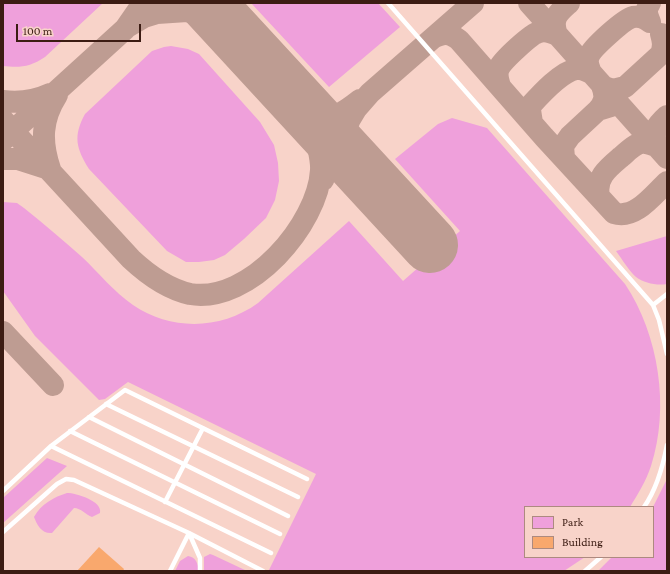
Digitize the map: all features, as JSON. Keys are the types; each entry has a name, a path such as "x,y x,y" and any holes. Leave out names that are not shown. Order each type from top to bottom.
{"lane":[{"path":"388,3 653,305 659,320 667,354"},
{"path":"653,305 667,294"},
{"path":"3,491 51,446 125,390 307,479"},
{"path":"106,404 298,497"},
{"path":"89,417 288,516"},
{"path":"165,502 203,428"},
{"path":"70,431 280,534"},
{"path":"645,506 650,499 665,459 667,445"},
{"path":"51,446 271,553"},
{"path":"3,532 56,484 66,479 81,484 189,533 263,571"},
{"path":"170,571 189,533"},
{"path":"189,533 200,558 200,571"},
{"path":"584,571 601,558"}],"green space":[{"path":"3,3 103,3 45,57 30,65 15,67 3,66"},
{"path":"251,3 378,3 400,27 329,87"},
{"path":"171,46 188,49 199,54 260,122 274,145 278,163 279,181 275,200 266,218 225,255 214,260 186,262 167,251 89,169 81,155 79,148 79,129 85,114 152,51"},
{"path":"452,118 487,128 625,284 637,304 646,326 658,372 660,420 657,444 649,472 631,506 524,506 524,558 584,558 564,571 271,571 269,570 316,474 128,382 105,399 99,400 35,336 3,291 3,202 17,203 24,208 82,257 113,288 133,305 163,319 179,323 196,324 212,322 244,312 258,303 349,221 403,281 460,231 395,159 438,124"},
{"path":"667,236 667,284 655,284 639,279 631,272 616,251"},
{"path":"47,458 67,466 3,523 3,498"},
{"path":"667,479 666,571 598,571 611,558 654,558 654,506"},
{"path":"67,493 76,494 93,501 100,509 100,513 92,517 79,509 74,508 52,533 45,532 38,526 34,517 40,508 48,502"},
{"path":"210,554 247,571 204,571 204,557"},
{"path":"188,556 195,559 199,571 175,571 180,561"}],"building":[{"path":"99,547 124,569 123,571 77,571"}],"taxiway":[{"path":"3,140 125,29 143,3"},
{"path":"323,180 350,119 356,109 370,93 473,3"},
{"path":"529,3 667,158"},
{"path":"557,35 555,20 559,13 569,3"},
{"path":"591,73 588,64 591,52 609,34 629,19 633,17 640,17 650,22 647,12 647,8 650,3"},
{"path":"127,27 144,17 157,13 187,11 206,17 230,28"},
{"path":"500,86 497,75 499,68 506,59 530,37 544,31 557,35"},
{"path":"433,38 446,34 459,40 544,137 614,213 622,214 636,210 650,199 667,182"},
{"path":"598,110 604,99 602,86 613,90 625,87 661,54 663,48 661,34 667,36"},
{"path":"532,123 530,110 531,105 552,84 564,74 576,69 582,69 591,73"},
{"path":"3,101 27,101 50,94"},
{"path":"50,169 45,150 44,131 48,113 57,95"},
{"path":"309,113 324,116 336,115 342,113 360,100"},
{"path":"564,158 563,146 570,136 598,110 611,106"},
{"path":"3,120 137,265 174,289 190,294 213,294 235,286 257,273 277,256 294,236 308,214 317,191 321,170 319,149 309,113"},
{"path":"599,196 599,184 607,169 635,145 647,143 656,146 656,129 667,116"},
{"path":"3,159 18,159 46,168"},
{"path":"3,332 53,385"}],"runway":[{"path":"207,3 430,245"}]}
